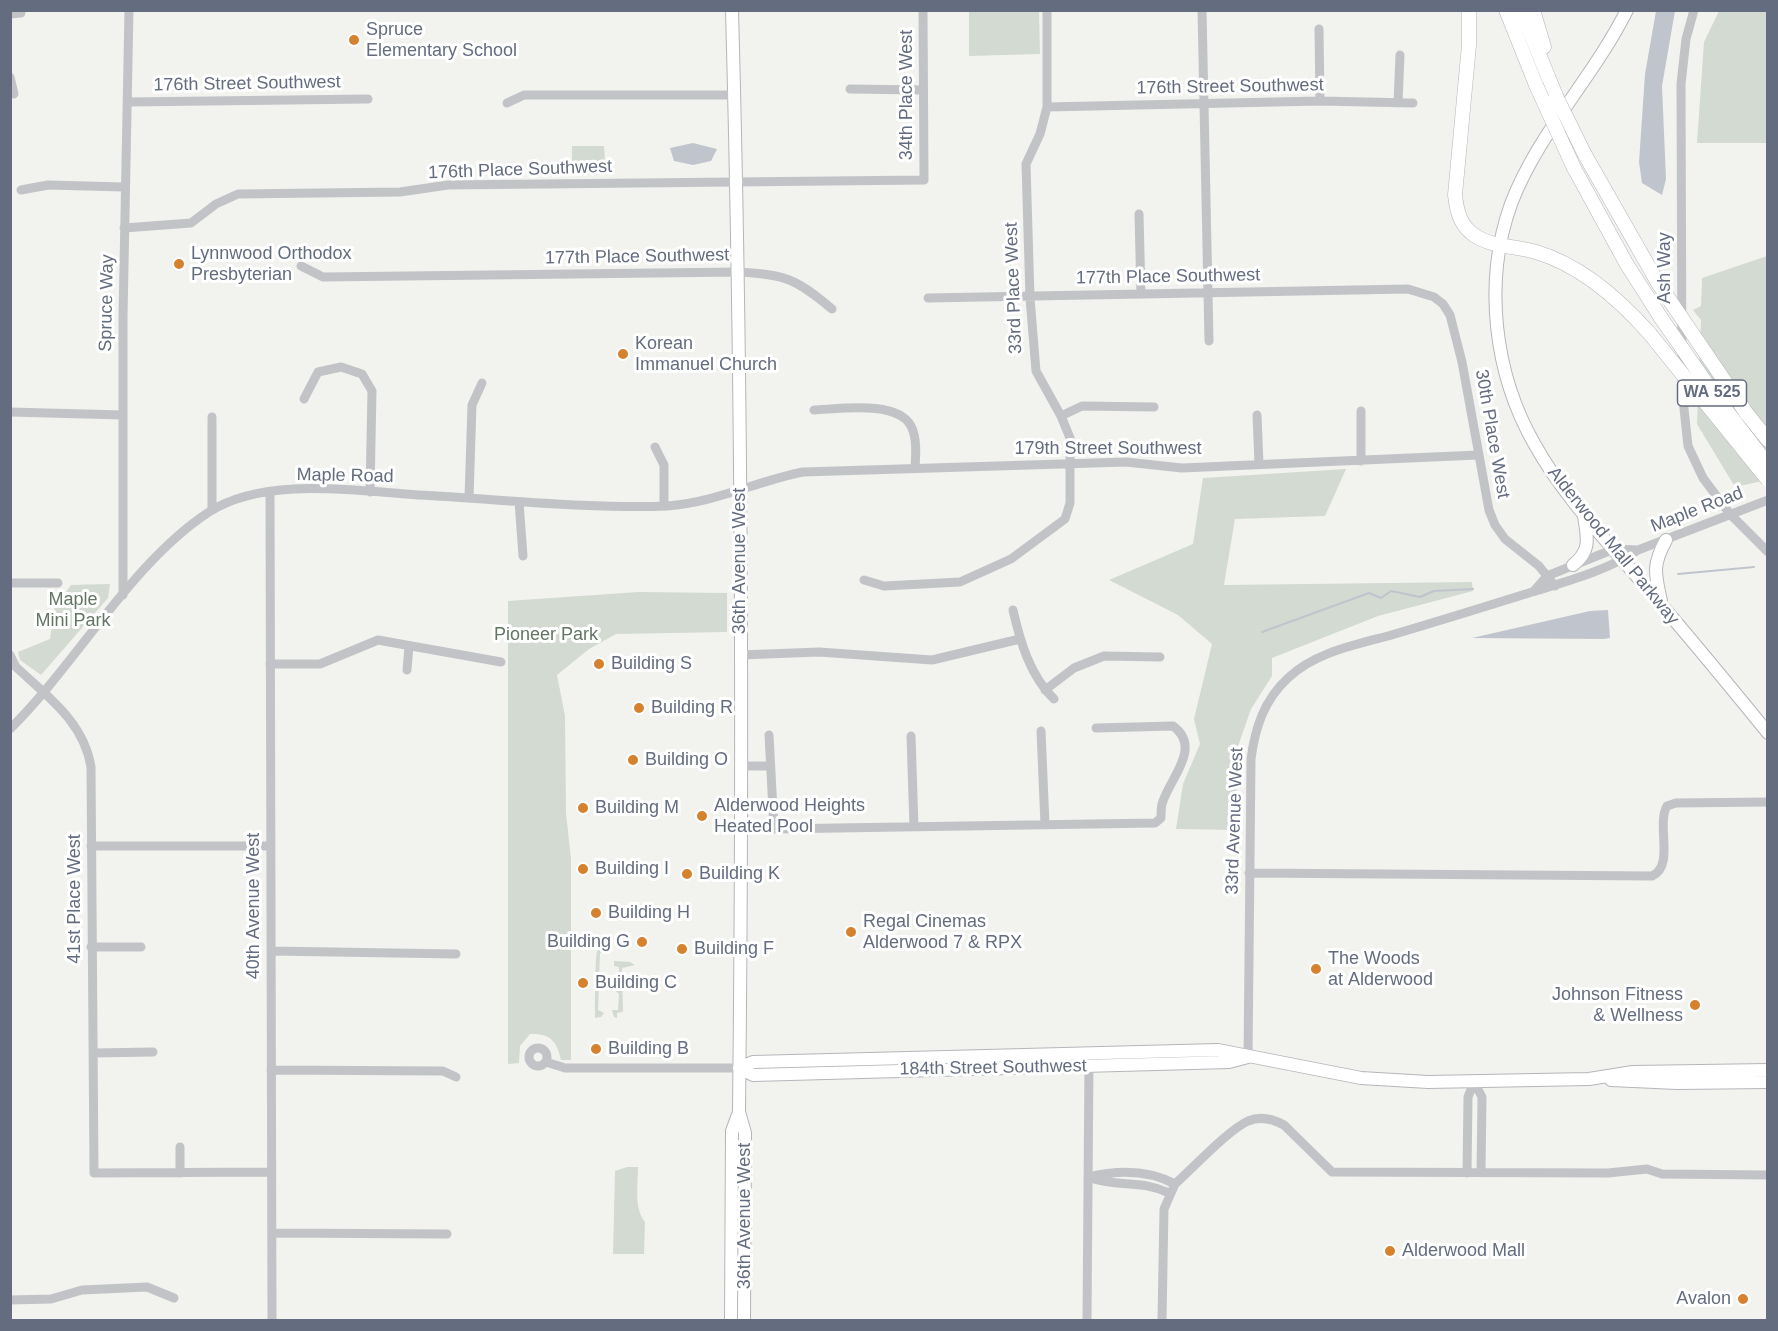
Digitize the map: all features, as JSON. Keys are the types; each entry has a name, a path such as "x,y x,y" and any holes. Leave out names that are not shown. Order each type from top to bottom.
{"highway":[{"path":"1469,10 1469,45 1456,178 1457,212 1464,226 1476,236 1501,245 1535,252 1564,264 1609,294 1650,334 1767,480"},
{"name":"WA 525","path":"1506,10 1536,85 1574,168 1610,237 1661,318 1716,398 1767,465"},
{"path":"1521,10 1545,61"},
{"path":"1533,10 1545,61"},
{"name":"WA 525","path":"1545,61 1556,96 1585,155 1658,283 1767,440"},
{"path":"1747,414 1767,435"}],"main road":[{"name":"36th Avenue West","path":"731,1320 732,1131 738,1112 739,1068 741,766 739,272 732,10"},
{"name":"Alderwood Mall Parkway","path":"1627,10 1528,167 1511,205 1501,245 1496,321 1504,370 1512,395 1535,446 1584,514 1767,734"},
{"path":"1573,565 1584,555 1588,546 1584,514"},
{"path":"1662,605 1654,571 1658,555 1666,540"},
{"name":"184th Street Southwest","path":"739,1068 753,1075 972,1069 1218,1050 1361,1078 1474,1082 1589,1079 1677,1083 1767,1082"},
{"path":"845,1072 863,1066 887,1065 894,1059 902,1065 964,1064 972,1069"},
{"name":"184th Street Southwest","path":"739,1068 753,1062 894,1059 1089,1061"},
{"path":"1677,1083 1683,1077 1704,1076 1708,1070 1714,1076 1727,1077 1736,1082"},
{"name":"184th Street Southwest","path":"1589,1079 1633,1072 1767,1070"},
{"name":"36th Avenue West","path":"738,1112 745,1133 744,1320"}],"street":[{"name":"Spruce Way","path":"123,595 124,187 129,10"},
{"name":"34th Place West","path":"923,10 924,180"},
{"name":"33rd Place West","path":"864,579 884,586 960,582 1011,559 1065,519 1070,503 1070,438 1061,416 1035,371 1030,298 1026,164 1040,134 1047,107 1047,10"},
{"path":"1202,10 1202,105 1209,341"},
{"name":"Ash Way","path":"1694,10 1686,39 1681,84 1682,390 1688,446 1693,460 1730,514 1767,552"},
{"path":"1318,29 1320,101"},
{"path":"1398,103 1400,55"},
{"path":"10,77 14,94"},
{"path":"850,89 923,90"},
{"path":"507,103 524,95 734,95"},
{"name":"176th Street Southwest","path":"128,102 368,99"},
{"name":"176th Street Southwest","path":"1047,107 1320,101 1413,103"},
{"name":"176th Place Southwest","path":"124,228 191,223 216,204 238,194 400,192 448,185 924,180"},
{"path":"21,190 48,185 124,187"},
{"path":"1139,214 1141,294"},
{"name":"177th Place Southwest","path":"301,266 323,277 739,272 776,275 794,280 832,309"},
{"name":"177th Place Southwest","path":"928,298 1030,298 1408,289"},
{"name":"30th Place West","path":"1408,289 1434,297 1443,304 1450,315 1462,362 1478,455 1495,525 1505,539 1547,576 1555,586"},
{"path":"304,399 318,372 341,367 362,374 372,390 370,492"},
{"path":"469,498 472,405 482,383"},
{"path":"1061,416 1082,406 1154,407"},
{"path":"814,410 881,408 894,411 911,425 914,436 915,467"},
{"path":"1361,411 1361,461"},
{"path":"10,412 123,415"},
{"path":"1257,415 1259,464"},
{"path":"212,417 212,510"},
{"path":"655,447 664,465 664,506"},
{"name":"179th Street Southwest","path":"740,489 767,479 803,472 1126,462 1182,468 1478,455"},
{"name":"Maple Road","path":"10,729 44,693 123,595 172,542 212,510 241,498 270,492 312,488 519,502 664,506 698,502 740,489"},
{"name":"40th Avenue West","path":"270,492 272,1320"},
{"name":"Maple Road","path":"1623,560 1638,550 1767,500"},
{"path":"519,502 524,556"},
{"path":"1534,591 1547,576 1614,549"},
{"name":"Maple Road","path":"1614,549 1638,550"},
{"name":"33rd Avenue West","path":"1248,1057 1249,873 1254,737 1262,714 1273,694 1288,677 1325,655 1555,586 1623,560"},
{"path":"10,583 58,583"},
{"path":"1013,609 1020,639 1045,690 1054,699"},
{"path":"741,655 819,652 932,660 1020,639"},
{"path":"270,664 320,664 378,640 501,662"},
{"path":"406,670 409,646"},
{"name":"41st Place West","path":"10,655 16,667 77,727 89,753 94,1173 180,1173"},
{"path":"1045,690 1074,668 1104,656 1161,657"},
{"path":"769,735 774,829 1155,823 1161,818 1162,804 1180,770 1185,754 1185,741 1180,732 1173,726 1096,728"},
{"path":"1041,731 1045,825"},
{"path":"911,736 914,826"},
{"path":"741,766 769,766"},
{"path":"1249,873 1652,876 1658,873 1663,863 1662,815 1666,806 1676,803 1767,802"},
{"path":"91,846 271,846"},
{"path":"91,947 141,947"},
{"path":"271,951 456,954"},
{"path":"93,1053 153,1052"},
{"path":"1087,1320 1089,1061"},
{"name":"184th Street Southwest","path":"546,1062 564,1068 739,1068"},
{"path":"271,1070 443,1071 456,1077"},
{"path":"1474,1082 1482,1097 1481,1173"},
{"path":"1467,1173 1468,1097 1474,1082"},
{"path":"1162,1320 1163,1216 1169,1193 1175,1184 1247,1121 1266,1118 1284,1125 1332,1172 1620,1173 1647,1169 1662,1174 1767,1177"},
{"path":"180,1147 180,1173 270,1172"},
{"path":"1088,1177 1105,1173 1149,1174 1175,1184"},
{"path":"1088,1177 1105,1184 1149,1185 1169,1193"},
{"path":"273,1233 447,1233"},
{"path":"10,1300 51,1299 82,1290 147,1287 174,1298"}],"green space":[{"path":"969,11 1039,11 1040,54 969,56"},
{"path":"1719,11 1767,11 1767,143 1697,143 1704,42"},
{"path":"572,146 604,146 606,175 572,175"},
{"path":"1767,256 1767,480 1735,487 1697,424 1701,320 1693,310 1701,306 1702,278"},
{"path":"1346,469 1325,516 1235,519 1224,585 1472,582 1473,591 1378,616 1272,658 1272,676 1251,709 1237,749 1236,830 1176,829 1183,784 1200,744 1194,719 1212,644 1178,615 1109,580 1193,544 1203,478"},
{"name":"Maple Mini Park","path":"110,584 108,598 41,675 20,660 18,652 50,639 56,599 63,596 71,585"},
{"name":"Pioneer Park","path":"638,592 727,593 727,632 616,634 589,649 557,675 565,716 566,813 571,859 571,1060 561,1060 555,1044 548,1037 530,1034 520,1046 519,1063 508,1064 508,601"},
{"path":"602,949 605,952 600,953 598,1010 604,1013 601,1017 595,1018 596,955 597,951"},
{"path":"614,961 630,962 635,965 622,968 623,1012 617,1013 617,1018 614,1017 612,1010 618,1010 619,994 613,988 619,988 619,967 614,966"},
{"path":"627,1167 638,1167 638,1204 645,1222 644,1254 613,1254 615,1171"}],"shaded area":[{"path":"1656,11 1675,11 1662,86 1666,179 1662,195 1642,183 1639,162 1645,74"},
{"path":"693,143 717,149 711,161 693,165 674,161 670,148"},
{"path":"1608,610 1610,638 1472,638 1590,611"}],"waterway":[{"path":"1678,574 1754,567"},
{"path":"1262,632 1369,593 1381,598 1391,591 1420,597 1434,591 1473,589"}],"place":[{"name":"Spruce Elementary School","path":"354,40"},
{"name":"Lynnwood Orthodox Presbyterian","path":"179,264"},
{"name":"Korean Immanuel Church","path":"623,354"},
{"name":"Building S","path":"599,664"},
{"name":"Building R","path":"639,708"},
{"name":"Building O","path":"633,760"},
{"name":"Building M","path":"583,808"},
{"name":"Alderwood Heights Heated Pool","path":"702,816"},
{"name":"Building I","path":"583,869"},
{"name":"Building K","path":"687,874"},
{"name":"Building H","path":"596,913"},
{"name":"Regal Cinemas Alderwood 7 & RPX","path":"851,932"},
{"name":"Building G","path":"642,942"},
{"name":"Building F","path":"682,949"},
{"name":"The Woods at Alderwood","path":"1316,969"},
{"name":"Building C","path":"583,983"},
{"name":"Johnson Fitness & Wellness","path":"1695,1005"},
{"name":"Building B","path":"596,1049"},
{"name":"Alderwood Mall","path":"1390,1251"},
{"name":"Avalon","path":"1743,1299"}]}
